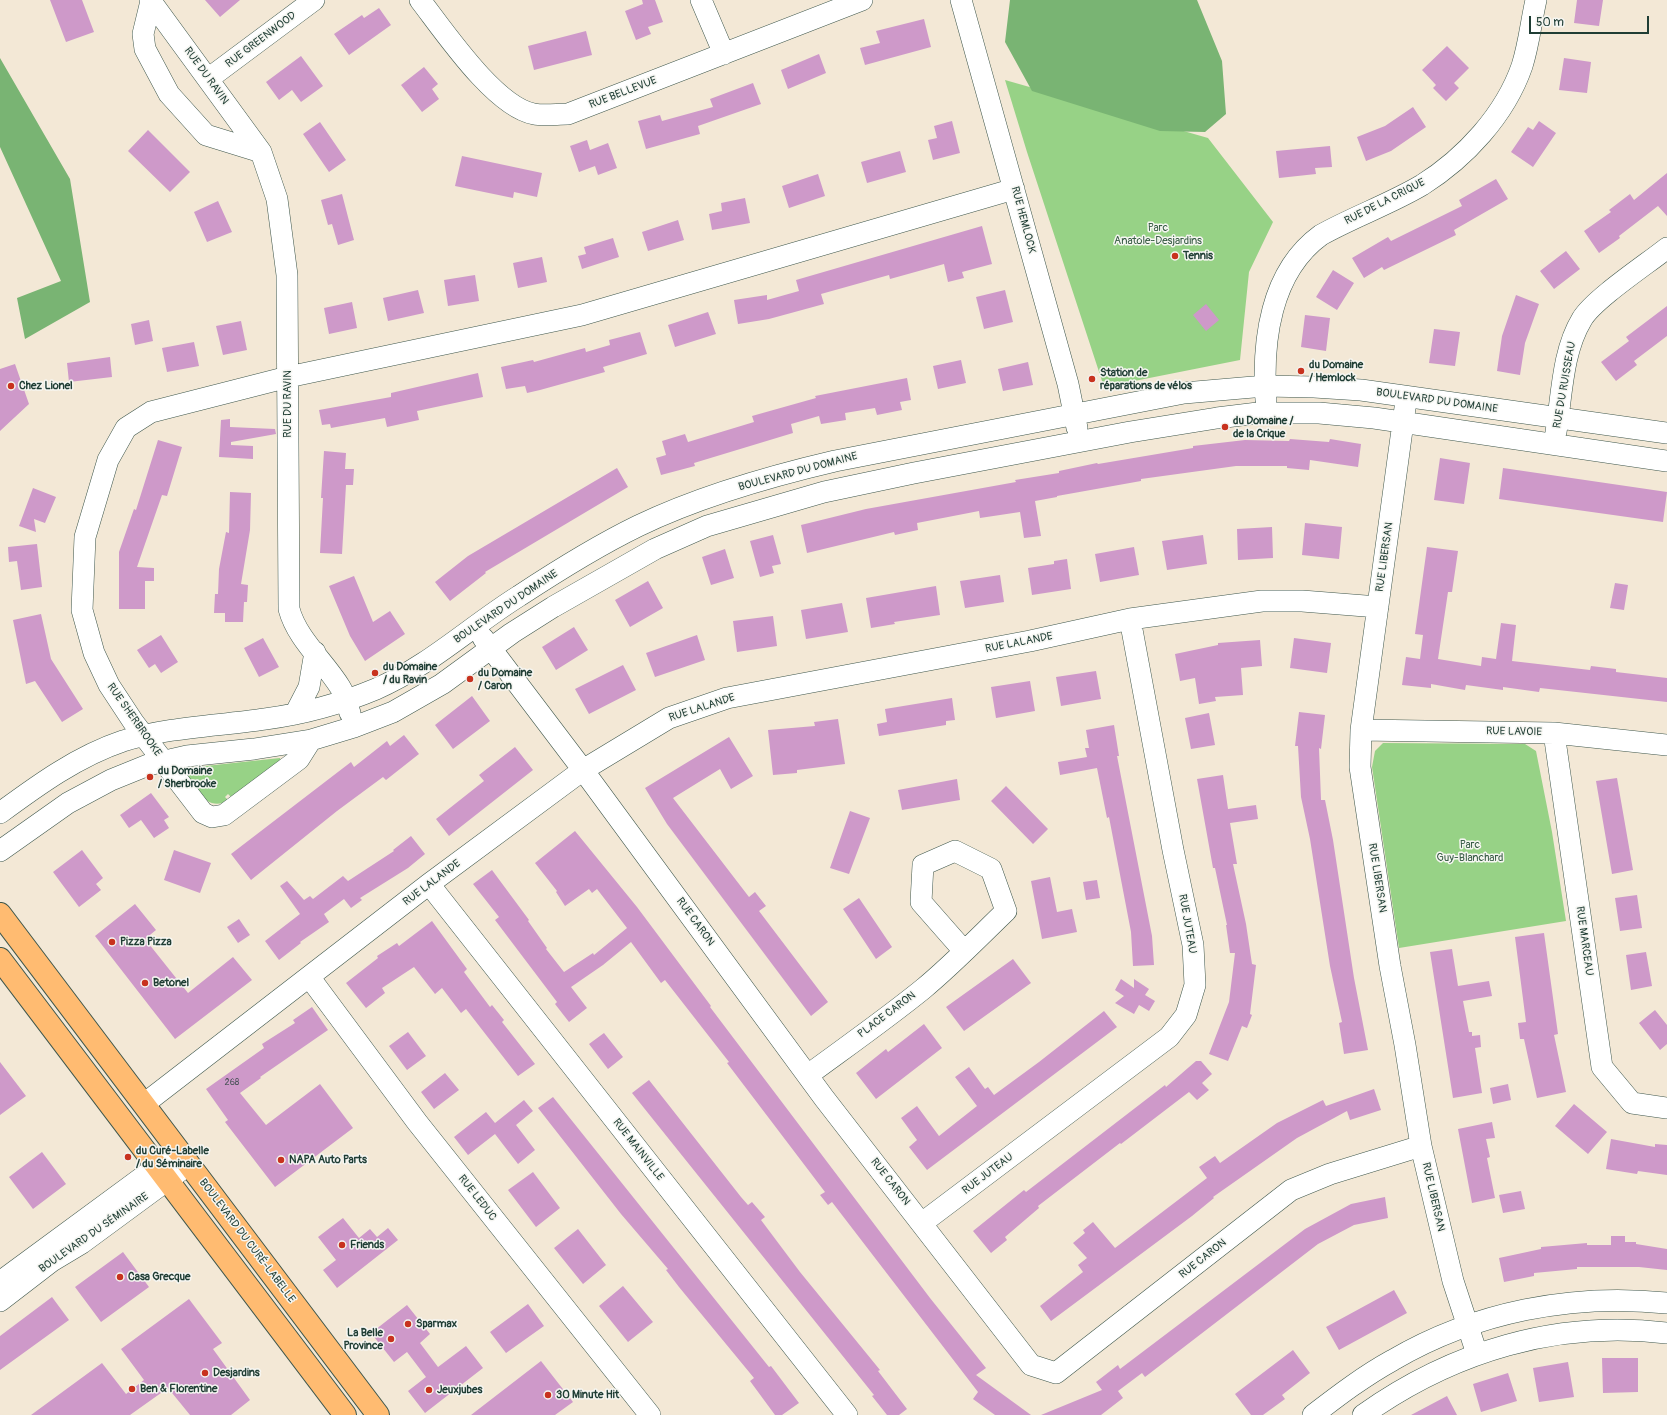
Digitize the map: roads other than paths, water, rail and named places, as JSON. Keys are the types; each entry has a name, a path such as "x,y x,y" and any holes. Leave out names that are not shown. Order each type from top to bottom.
{"main road":[{"name":"BOULEVARD DU CURÉ-LABELLE","path":"0,914 378,1415"},
{"path":"0,959 345,1415"}],"street":[{"name":"RUE DU RAVIN","path":"150,0 261,152 277,199 287,275 289,609 298,631 340,686 354,727"},
{"name":"RUE DU RAVIN","path":"150,0 142,34 145,49 169,94 206,135 261,152"},
{"name":"RUE GREENWOOD","path":"208,79 314,0"},
{"name":"RUE BELLEVUE","path":"420,0 476,72 512,105 534,114 568,114 862,0"},
{"path":"701,0 724,54"},
{"name":"RUE HEMLOCK","path":"961,0 1068,384 1079,442"},
{"name":"RUE DE LA CRIQUE","path":"1266,413 1265,361 1273,312 1279,290 1293,264 1307,246 1321,235 1422,184 1445,168 1474,141 1500,110 1518,76 1528,45 1536,0"},
{"name":"RUE SHERBROOKE","path":"311,740 299,759 224,815 212,817 203,813 144,736 109,685 94,653 82,610 85,537 106,466 126,428 151,412 288,377 582,314 1014,189"},
{"name":"RUE DU RUISSEAU","path":"1555,444 1567,357 1572,338 1583,317 1598,301 1667,248"},
{"name":"BOULEVARD DU DOMAINE","path":"0,813 62,770 115,744 144,736 202,726 254,721 295,714 346,700 402,676 446,648 520,594 598,547 638,526 692,504 776,476 835,461 1184,393 1265,386 1342,388 1667,433"},
{"name":"RUE LIBERSAN","path":"1407,396 1361,730 1360,767 1390,966 1406,1045 1421,1146 1453,1281 1477,1354"},
{"path":"0,851 59,809 94,789 131,771 163,761 187,756 268,747 311,740 354,727 392,712 427,694 467,668 546,611 612,572 674,539 707,526 844,488 1079,442 1202,420 1266,413 1326,414 1403,422 1667,461"},
{"name":"RUE LALANDE","path":"144,1104 310,978 429,884 583,770 669,718 727,698 1030,641 1130,619 1262,601 1302,601 1378,607"},
{"name":"RUE JUTEAU","path":"922,1223 1169,1037 1186,1015 1195,985 1193,945 1171,842 1130,619"},
{"name":"RUE CARON","path":"475,626 808,1075 1032,1366 1056,1373 1291,1190 1330,1174 1421,1146"},
{"path":"295,714 309,687 315,652"},
{"name":"RUE LAVOIE","path":"1361,730 1554,733 1667,745"},
{"name":"RUE MARCEAU","path":"1554,733 1602,1067 1632,1103 1667,1108"},
{"name":"PLACE CARON","path":"808,1075 923,989 964,951 1006,911 991,870 955,851 923,865 920,902 964,951"},
{"name":"RUE MAINVILLE","path":"429,884 847,1415"},
{"name":"RUE LEDUC","path":"310,978 417,1122 650,1415"},
{"name":"BOULEVARD DU SÉMINAIRE","path":"0,1282 183,1158"},
{"name":"BOULEVARD DU SÉMINAIRE","path":"0,1301 52,1261 82,1243 162,1173"},
{"path":"1313,1415 1351,1386 1393,1360 1433,1339 1468,1325 1518,1311 1567,1303 1622,1300 1667,1303"},
{"path":"1363,1415 1426,1375 1477,1354 1516,1343 1566,1334 1615,1331 1667,1333"}],"place":[{"name":"Tennis","path":"1175,256"},
{"name":"du Domaine / Hemlock","path":"1301,371"},
{"name":"Station de réparations de vélos","path":"1092,379"},
{"name":"Chez Lionel","path":"11,386"},
{"name":"du Domaine / de la Crique","path":"1225,427"},
{"name":"du Domaine / du Ravin","path":"375,673"},
{"name":"du Domaine / Caron","path":"470,679"},
{"name":"du Domaine / Sherbrooke","path":"150,777"},
{"name":"Pizza Pizza","path":"112,942"},
{"name":"Betonel","path":"145,983"},
{"name":"du Curé-Labelle / du Séminaire","path":"128,1157"},
{"name":"NAPA Auto Parts","path":"281,1160"},
{"name":"Friends","path":"342,1245"},
{"name":"Casa Grecque","path":"120,1277"},
{"name":"Sparmax","path":"408,1324"},
{"name":"La Belle Province","path":"391,1339"},
{"name":"Desjardins","path":"205,1373"},
{"name":"Ben & Florentine","path":"132,1389"},
{"name":"Jeuxjubes","path":"429,1390"},
{"name":"30 Minute Hit","path":"548,1395"}],"park label":[{"name":"Parc Anatole-Desjardins","path":"1158,234"},
{"name":"Parc Guy-Blanchard","path":"1470,851"}]}
